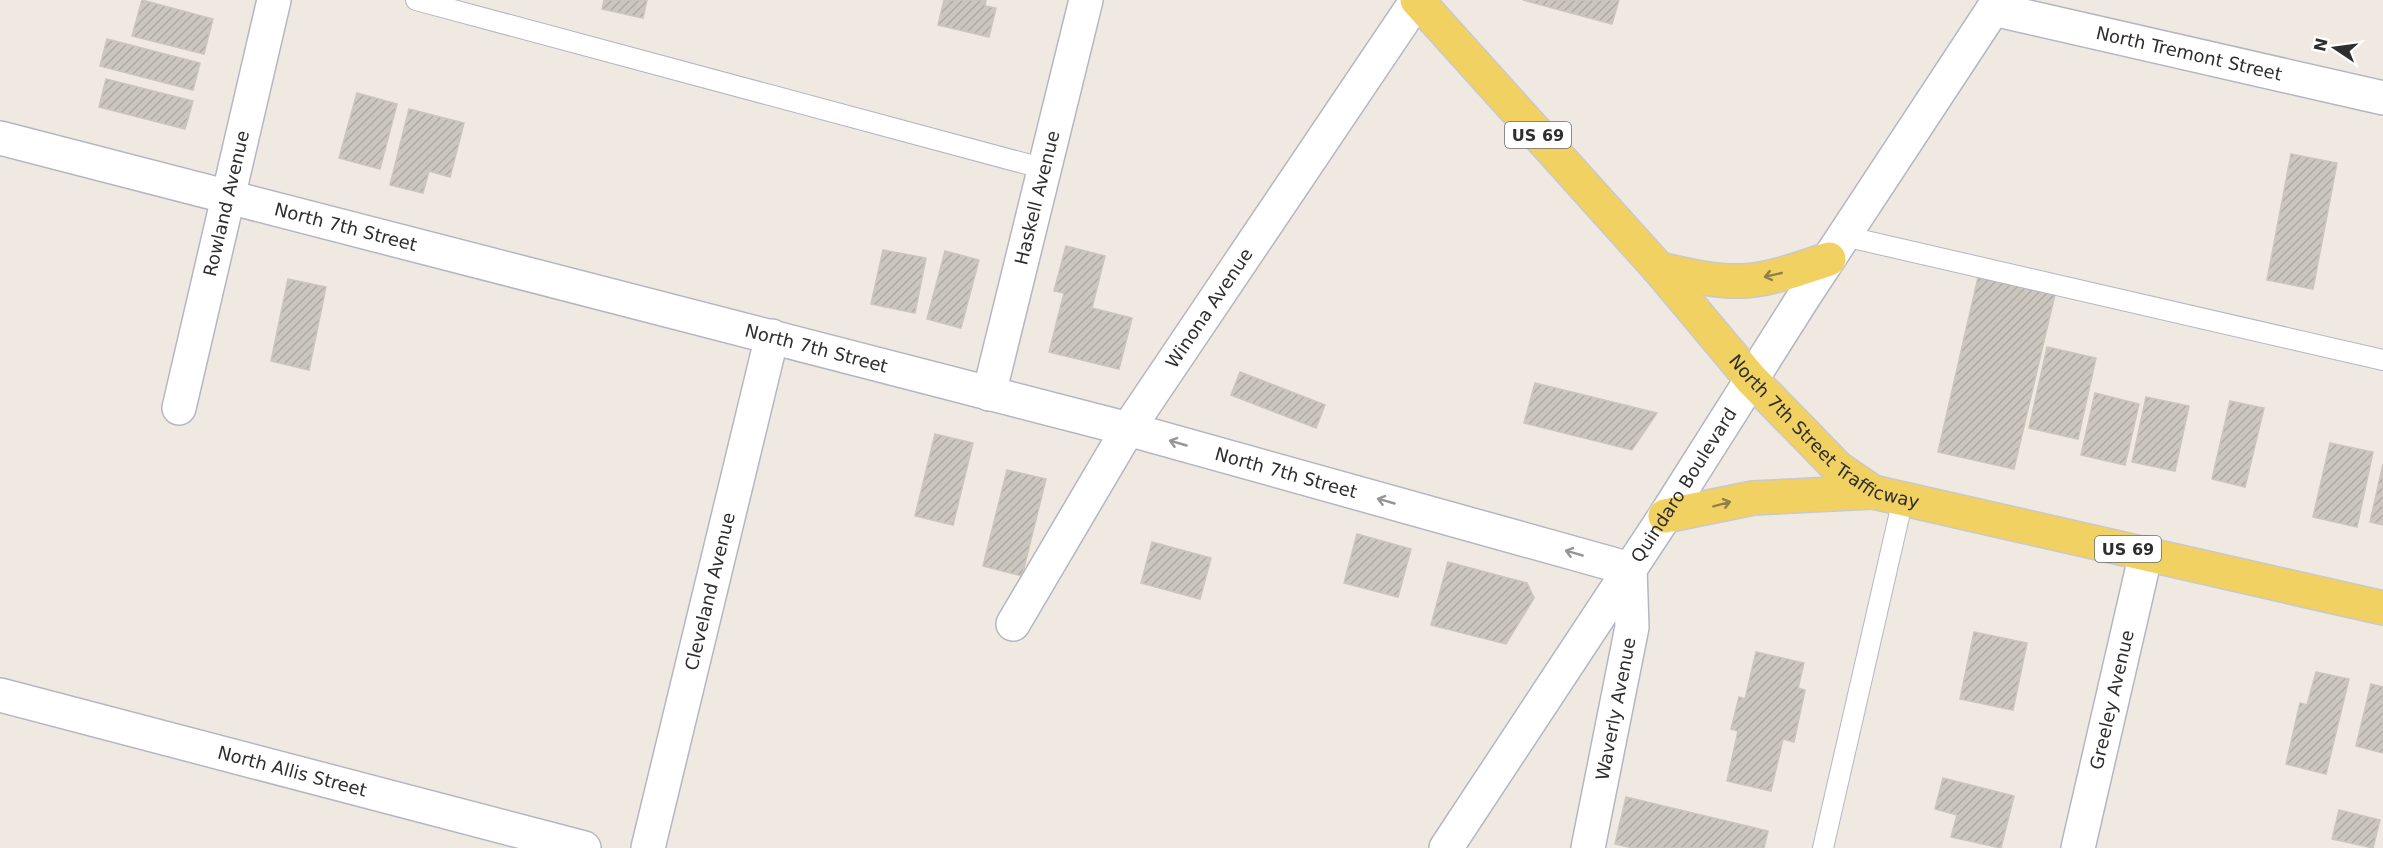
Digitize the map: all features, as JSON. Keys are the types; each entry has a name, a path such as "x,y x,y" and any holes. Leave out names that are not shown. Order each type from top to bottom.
{"main road":[{"name":"North 7th Street Trafficway","path":"1417,0 1659,269 1751,379 1838,468 1888,496 2383,608"},
{"path":"1659,269 1698,278 1744,281 1794,270 1836,247"},
{"path":"1665,516 1753,498 1888,496"}],"street":[{"name":"Rowland Avenue","path":"179,408 274,0"},
{"name":"Haskell Avenue","path":"989,394 1086,0"},
{"name":"Winona Avenue","path":"1013,624 1128,429 1417,0"},
{"name":"North Tremont Street","path":"1996,4 2383,98"},
{"name":"Quindaro Boulevard","path":"1446,848 1665,516 1836,247 1996,4"},
{"name":"North 7th Street","path":"0,138 1128,429 1630,569"},
{"name":"Cleveland Avenue","path":"648,848 772,336"},
{"name":"Greeley Avenue","path":"2078,848 2146,553"},
{"name":"Waverly Avenue","path":"1588,848 1632,627 1630,569"},
{"name":"North Allis Street","path":"0,695 584,848"}],"lane":[{"path":"416,0 1045,169"},
{"path":"1836,247 2383,360"},
{"path":"1823,848 1888,496"}],"building":[{"path":"142,0 213,19 204,54 132,36"},
{"path":"604,0 647,0 643,18 602,9"},
{"path":"944,0 986,0 985,6 996,8 989,37 938,25"},
{"path":"1523,0 1619,0 1612,24"},
{"path":"107,39 200,63 193,90 100,66"},
{"path":"106,79 193,101 185,129 99,107"},
{"path":"357,93 397,104 380,169 339,158"},
{"path":"409,109 464,123 450,177 429,171 423,193 390,185"},
{"path":"2291,154 2337,163 2313,289 2267,280"},
{"path":"1066,246 1105,256 1092,308 1132,318 1119,369 1049,352 1064,293 1054,291"},
{"path":"883,250 926,258 915,313 871,304"},
{"path":"945,251 979,260 961,328 927,319"},
{"path":"1979,273 2056,290 2014,469 1938,452"},
{"path":"288,279 326,287 309,370 271,361"},
{"path":"2047,347 2096,358 2078,439 2029,428"},
{"path":"1240,372 1325,405 1316,428 1231,395"},
{"path":"1535,383 1657,413 1632,450 1524,423"},
{"path":"2095,393 2139,404 2125,465 2081,455"},
{"path":"2146,397 2189,406 2175,471 2132,462"},
{"path":"2230,401 2264,408 2245,487 2212,479"},
{"path":"935,434 973,443 953,525 915,516"},
{"path":"2330,443 2373,452 2357,527 2313,517"},
{"path":"2383,464 2383,525 2370,522"},
{"path":"1007,470 1046,479 1022,576 983,566"},
{"path":"1357,534 1411,549 1398,597 1344,583"},
{"path":"1152,542 1211,558 1200,599 1141,583"},
{"path":"1448,562 1527,583 1534,598 1506,644 1431,625"},
{"path":"1974,632 2027,643 2013,710 1960,699"},
{"path":"1756,652 1804,663 1798,688 1805,690 1794,742 1783,739 1771,791 1727,781 1738,731 1731,729 1739,697 1745,699"},
{"path":"2316,672 2349,679 2326,774 2286,764 2300,703 2307,705"},
{"path":"2371,684 2383,687 2383,753 2356,746"},
{"path":"1943,778 2014,796 2001,848 1951,837 1957,815 1935,809"},
{"path":"1626,797 1768,831 1764,848 1633,848 1615,844"},
{"path":"2339,810 2380,820 2373,848 2332,839"}]}
